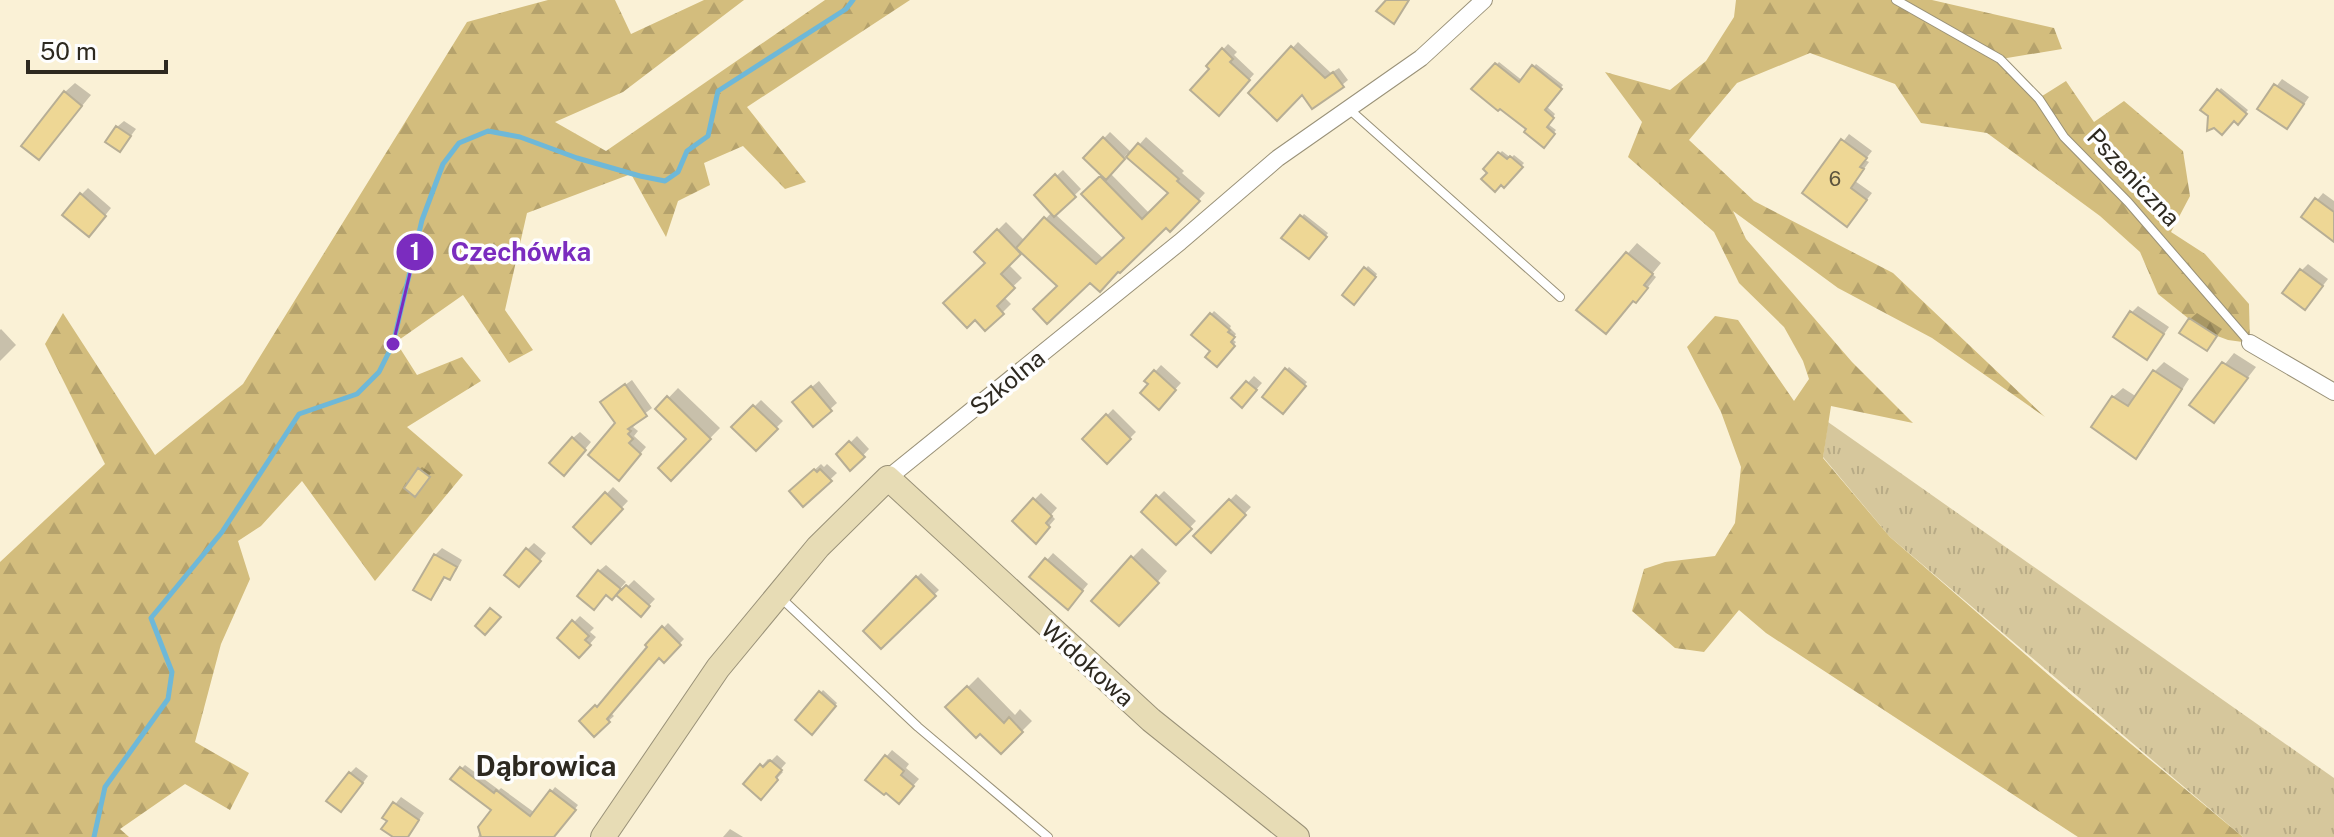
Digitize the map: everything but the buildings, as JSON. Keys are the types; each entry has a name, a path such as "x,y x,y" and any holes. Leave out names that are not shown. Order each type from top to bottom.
{"street":[{"name":"Szkolna","path":"603,837 718,668 818,547 888,478 1180,242 1278,158 1421,58 1484,0"},
{"name":"Pszeniczna","path":"2250,343 2334,392"},
{"name":"Widokowa","path":"888,478 1151,720 1297,837"}],"lane":[{"name":"Pszeniczna","path":"1896,0 2000,59 2039,99 2064,137 2128,202 2250,343"},
{"path":"1349,109 1560,297"},
{"path":"777,595 918,727 1048,837"}],"green space":[{"path":"548,0 615,0 631,34 704,0 744,0 623,92 555,122 606,151 825,0 910,0 747,107 806,182 785,189 743,146 704,163 710,185 678,201 666,237 631,174 527,213 505,310 533,350 509,363 463,295 396,342 417,375 462,357 481,381 407,427 463,475 375,581 302,481 261,526 238,541 250,579 221,644 195,742 249,773 230,810 185,784 120,829 129,837 0,837 0,562 105,464 45,344 63,313 155,455 243,384 467,22"},
{"path":"1736,0 1932,0 2054,28 2062,49 2001,59 2039,98 2066,81 2094,122 2124,101 2183,151 2190,196 2171,232 2205,254 2249,304 2250,343 2228,340 2204,331 2158,294 2140,252 2100,216 1987,133 1921,123 1895,84 1810,53 1737,83 1689,140 1754,201 1893,273 2045,417 1932,338 1838,288 1733,211 1746,239 1852,362 1913,423 1831,406 1823,458 1890,537 2073,696 2243,837 2078,837 1766,633 1739,610 1704,652 1675,648 1632,611 1644,569 1665,562 1715,556 1735,523 1741,467 1721,412 1687,347 1715,316 1738,320 1794,401 1809,379 1784,327 1739,283 1714,232 1628,157 1642,122 1605,72 1670,90 1706,61 1734,17"},
{"path":"1828,422 2334,778 2334,837 2243,837 1890,537 1823,457"}],"waterway":[{"path":"94,837 105,787 168,699 172,672 151,618 222,532 299,414 357,394 379,372 393,344 422,220 443,164 459,143 488,131 520,137 577,158 665,181 678,172 687,151 708,136 718,91 846,9 853,0"}],"place":[{"name":"Czechówka","path":"393,344"}],"district":[{"name":"Dąbrowica","path":"546,765"}]}
